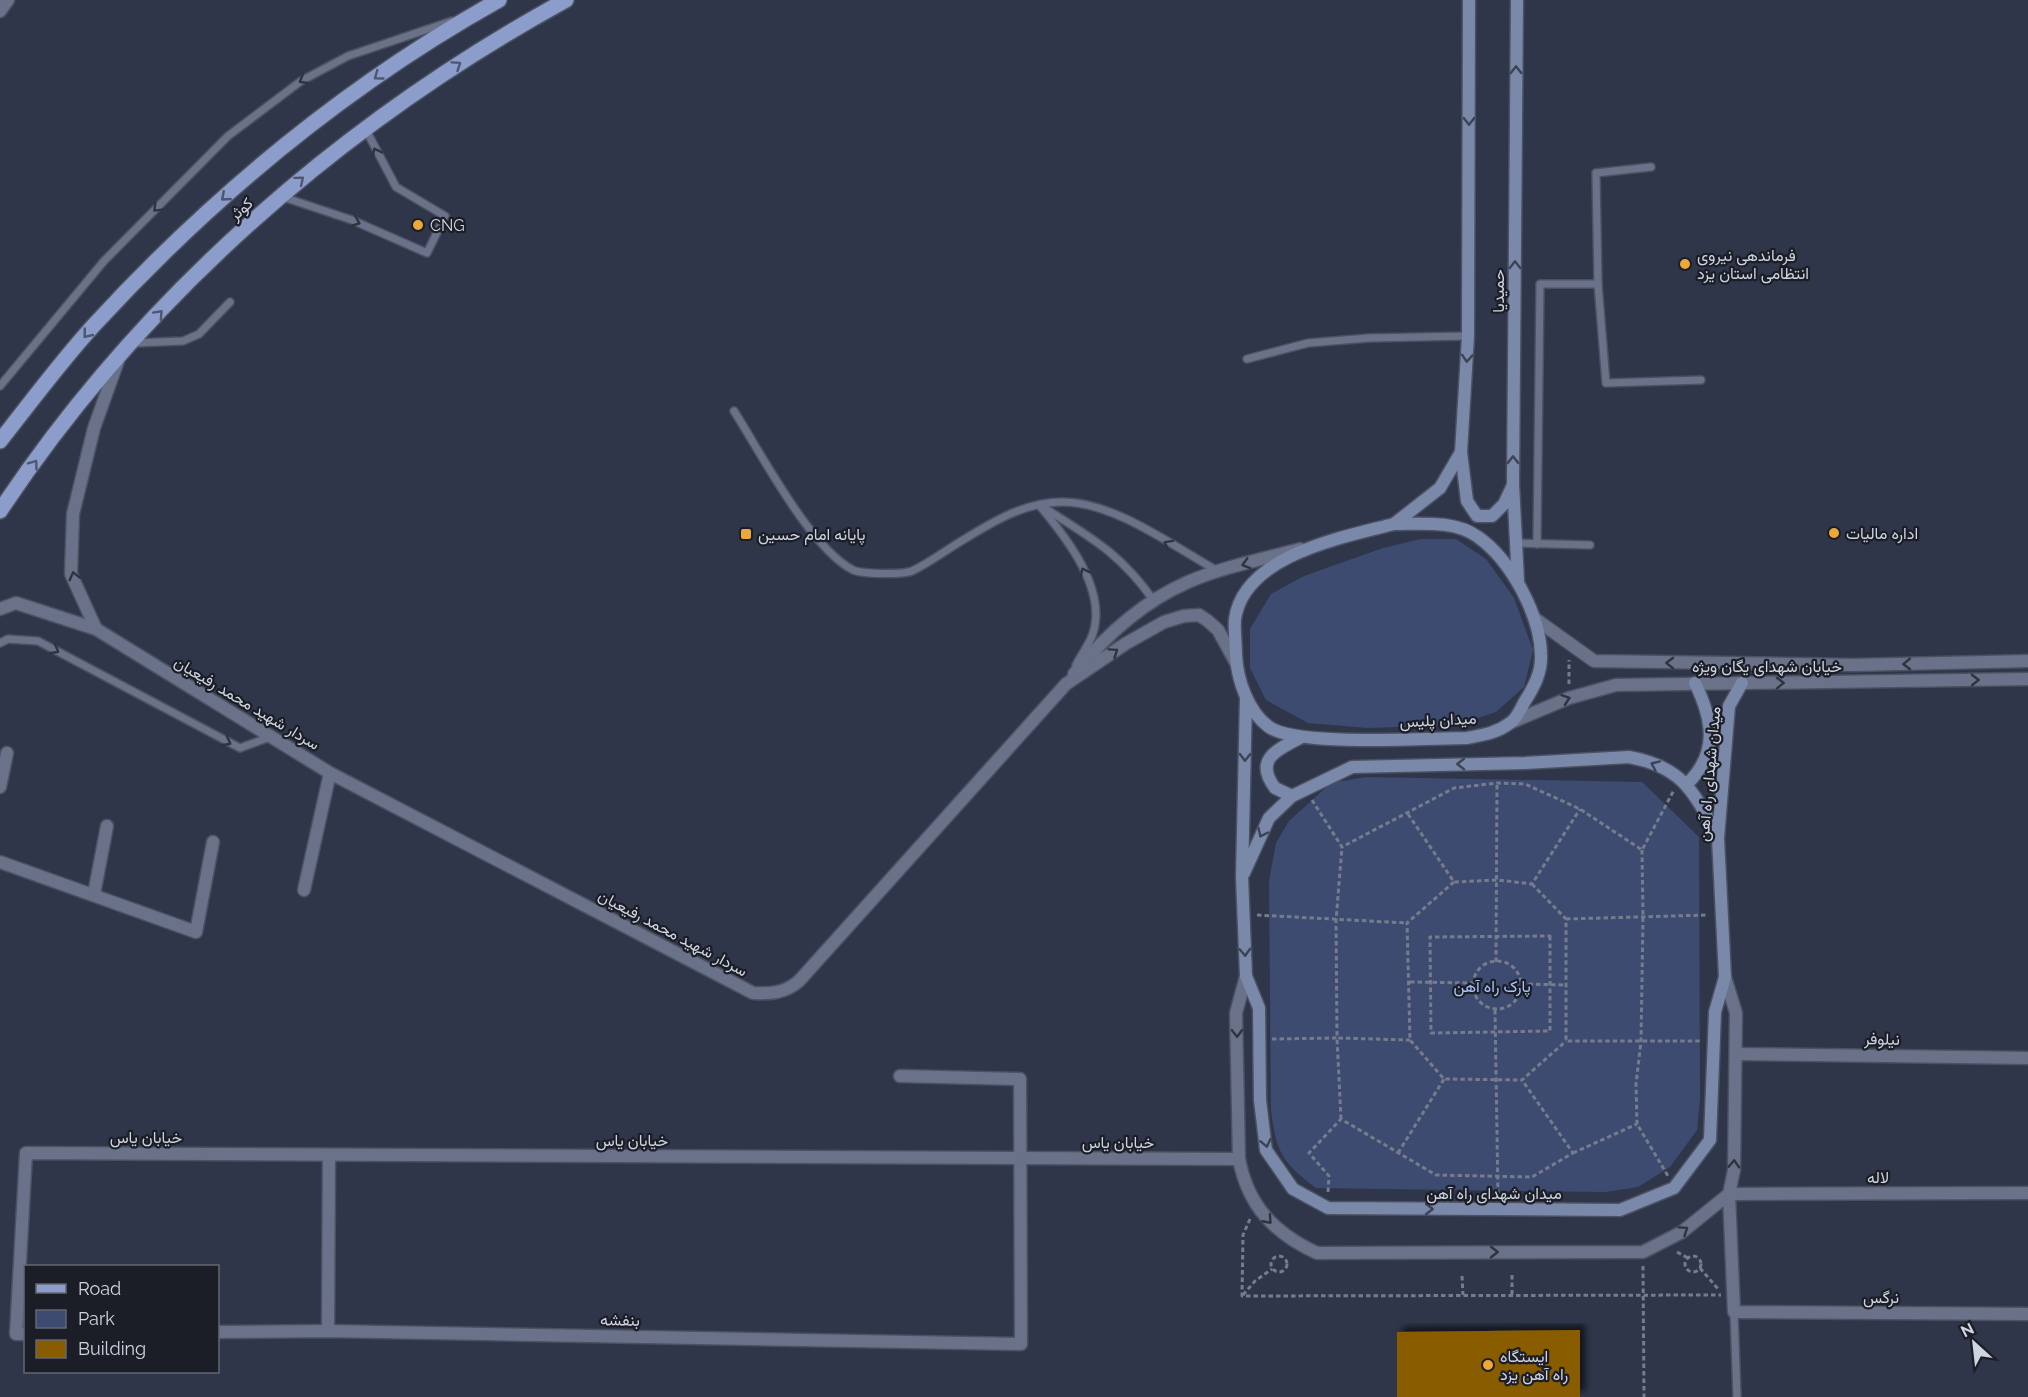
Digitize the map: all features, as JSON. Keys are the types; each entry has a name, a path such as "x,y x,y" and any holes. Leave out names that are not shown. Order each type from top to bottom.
{"main road":[{"name":"کوثر","path":"0,441 94,326 176,241 296,135 392,65 498,0"},
{"name":"کوثر","path":"0,511 72,412 120,356 204,267 280,197 364,128 493,40 566,0"},
{"name":"حمیدیا","path":"1394,524 1440,488 1461,452 1468,336 1469,0"},
{"name":"حمیدیا","path":"1517,0 1513,484 1518,582"},
{"path":"1461,452 1467,501 1477,516 1492,516 1504,504 1513,484"},
{"name":"میدان پلیس","path":"1394,524 1445,525 1477,536 1494,551 1518,582 1534,618 1541,654 1537,681 1512,722 1493,733 1467,738 1300,738 1269,727 1246,698 1236,663 1235,618 1246,590 1267,570 1323,542 1394,524"},
{"path":"1684,781 1701,771 1707,756 1709,741 1705,704 1695,683"},
{"name":"میدان شهدای راه آهن","path":"1246,698 1242,877 1246,976 1259,1008 1260,1100 1266,1150 1293,1189 1328,1208 1620,1210 1674,1188 1710,1140 1715,1012 1725,977 1718,838 1729,706 1742,683"},
{"path":"1292,796 1275,788 1267,771 1268,758 1278,749 1300,738"},
{"path":"1242,877 1269,818 1292,796 1352,767 1496,764 1629,757 1653,763 1684,781 1718,838"}],"street":[{"path":"0,11 8,0"},
{"path":"475,13 488,0"},
{"path":"96,629 71,574 73,514 94,428 120,356"},
{"path":"1066,684 1096,647 1119,626 1154,601 1188,582 1323,542"},
{"name":"سردار شهید محمد رفیعیان","path":"0,609 16,603 96,629 330,773 753,993 770,994 789,990 799,981 1066,684 1125,644 1164,622 1184,616 1199,615 1218,630 1236,663"},
{"name":"خیابان شهدای یگان ویژه","path":"1534,618 1594,661 1854,665 2028,661"},
{"name":"خیابان شهدای یگان ویژه","path":"1512,722 1569,698 1616,685 2028,680"},
{"path":"0,787 7,753"},
{"path":"304,891 330,773"},
{"path":"94,894 107,826"},
{"path":"0,862 196,932 213,842"},
{"path":"1246,976 1236,1013 1239,1159 1243,1179 1255,1206 1274,1228 1317,1253 1643,1252 1682,1232 1729,1194"},
{"path":"1725,977 1736,1013 1734,1170 1729,1194 1734,1312"},
{"name":"نیلوفر","path":"1737,1054 2028,1058"},
{"path":"900,1076 1020,1080 1022,1158"},
{"name":"خیابان یاس","path":"24,1334 16,1334 26,1153 1239,1159"},
{"path":"328,1331 329,1155"},
{"name":"بنفشه","path":"219,1332 328,1331 1022,1344 1022,1158"},
{"name":"لاله","path":"1729,1194 2028,1193"},
{"name":"نرگس","path":"1734,1312 2028,1314"}],"lane":[{"path":"0,386 104,261 228,136 301,81 348,56 475,13"},
{"path":"280,197 352,220 427,253 445,216 396,187 364,128"},
{"path":"1651,167 1596,173 1598,284 1606,383 1701,380"},
{"path":"1537,544 1540,284 1598,284"},
{"path":"132,343 165,343 199,334 230,302"},
{"path":"1247,359 1308,343 1370,338 1468,336"},
{"path":"734,411 815,538 854,570 880,573 910,572 1003,515 1039,505 1064,502 1092,506 1116,515 1219,572"},
{"path":"1039,505 1111,552 1134,572 1154,601"},
{"path":"1039,505 1068,539 1089,582 1095,601 1093,635 1066,684"},
{"path":"1515,543 1590,546"},
{"path":"0,643 8,639 38,641 240,748 271,736"},
{"path":"1734,1312 1737,1397"}],"path":[{"path":"1569,643 1569,698"},
{"path":"1496,764 1498,880 1496,962"},
{"path":"1674,1188 1637,1124 1636,1084 1641,1041 1642,850 1684,781"},
{"path":"1342,848 1454,788 1497,783 1524,784 1580,809 1642,850"},
{"path":"1304,789 1342,848 1336,921 1337,1038 1341,1119 1309,1153 1329,1176 1328,1208"},
{"path":"1532,884 1580,809"},
{"path":"1408,813 1454,882"},
{"path":"1244,914 1336,921 1407,923 1454,882 1498,880 1532,884 1566,919 1568,985 1566,1041"},
{"path":"1566,919 1722,915"},
{"path":"1407,923 1410,1040 1444,1079 1522,1080 1566,1041 1714,1041"},
{"path":"1550,936 1550,1031 1431,1033 1430,981 1430,937 1550,936"},
{"path":"1504,962 1514,968 1521,984 1516,1001 1507,1008 1495,1010 1484,1006 1476,998 1473,983 1474,975 1482,966 1504,962"},
{"path":"1410,982 1473,983"},
{"path":"1521,984 1568,985"},
{"path":"1495,1010 1498,1209"},
{"path":"1260,1038 1410,1040"},
{"path":"1398,1153 1444,1079"},
{"path":"1522,1080 1573,1153"},
{"path":"1341,1119 1436,1175 1532,1177 1573,1153 1637,1124"},
{"path":"1242,1296 1243,1235 1255,1206"},
{"path":"1643,1252 1644,1397"},
{"path":"1276,1256 1285,1259 1287,1263 1282,1272 1272,1269 1271,1264 1276,1256"},
{"path":"1695,1256 1701,1263 1700,1268 1691,1272 1687,1269 1686,1259 1695,1256"},
{"path":"1242,1296 1255,1281 1272,1269"},
{"path":"1512,1275 1512,1295"},
{"path":"1462,1276 1463,1295"},
{"path":"1242,1296 1722,1295"}],"green space":[{"path":"1421,539 1456,539 1486,559 1514,598 1533,650 1524,687 1496,712 1463,723 1427,726 1368,728 1308,723 1266,700 1250,668 1250,629 1271,594 1304,576 1383,548"},
{"name":"پارک راه آهن","path":"1366,777 1642,782 1699,837 1700,1099 1697,1130 1670,1167 1638,1187 1605,1192 1316,1188 1288,1163 1278,1147 1271,1110 1269,881 1276,843 1289,821 1331,783"}],"building":[{"name":"ایستگاه راه آهن یزد","path":"1580,1330 1580,1397 1397,1397 1397,1332"}],"place":[{"name":"CNG","path":"418,225"},
{"name":"فرماندهی نیروی انتظامی استان یزد","path":"1685,264"},
{"name":"اداره مالیات","path":"1834,533"},
{"name":"پایانه امام حسین","path":"746,534"},
{"name":"ایستگاه راه آهن یزد","path":"1488,1365"}]}
